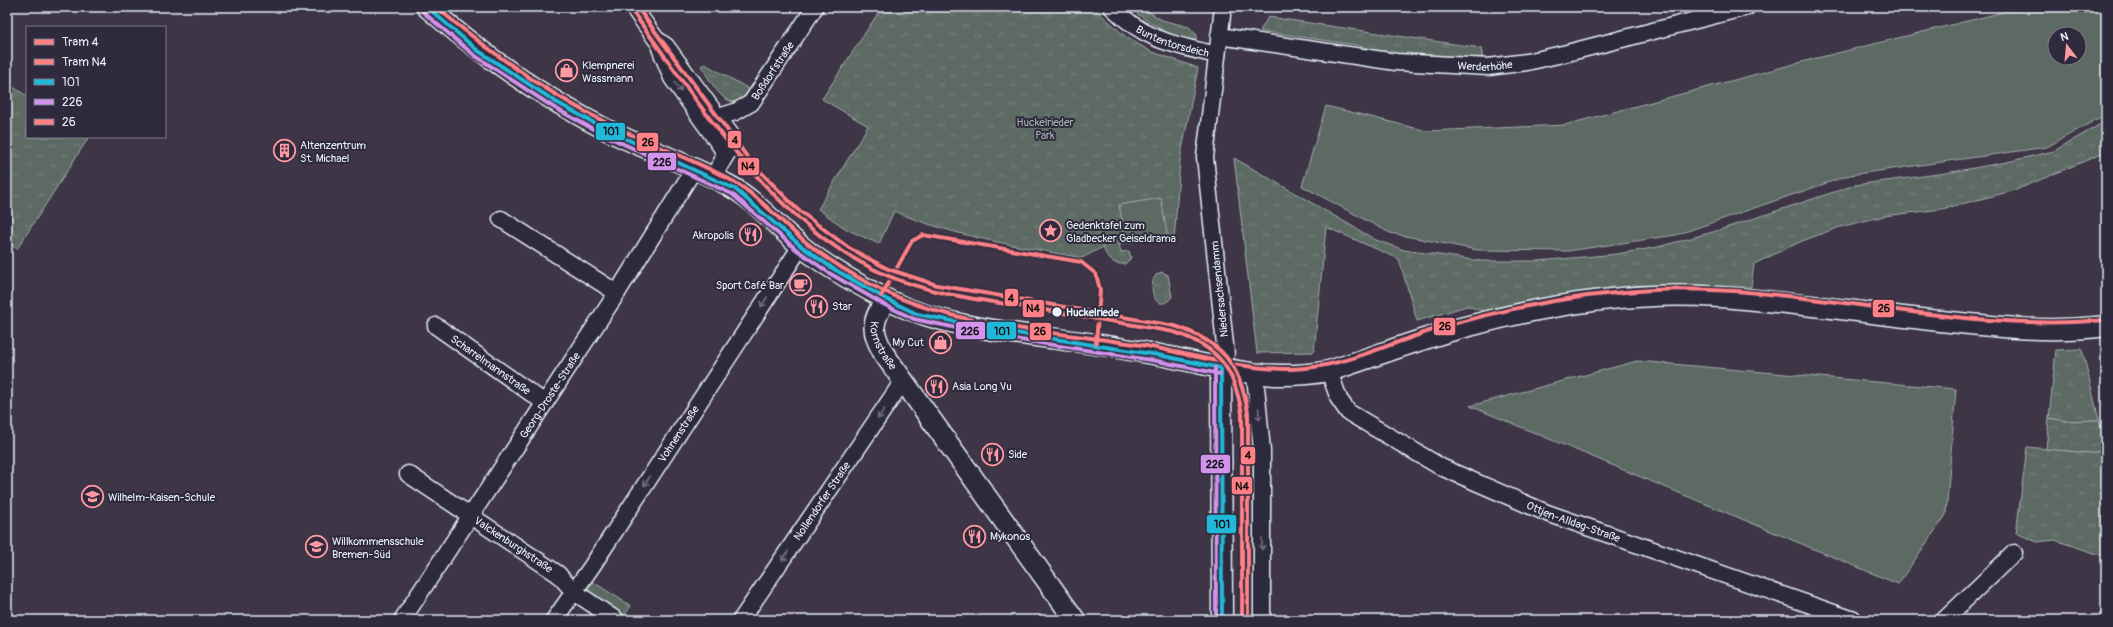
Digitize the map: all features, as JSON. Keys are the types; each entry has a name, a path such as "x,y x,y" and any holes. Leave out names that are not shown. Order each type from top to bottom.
{"street":[{"path":"427,7 477,50 556,102 607,130 735,189 759,208 801,246 832,268 886,299 917,314 975,326 1158,355 1255,375 1311,374 1329,371 1465,327 1568,306 1650,297 1719,297 2023,330 2080,329 2106,326"},
{"path":"633,7 656,39 672,78 722,148 724,157"},
{"name":"Boßdorfstraße","path":"718,117 735,112 751,103 815,7"},
{"name":"Buntentorsdeich","path":"1112,7 1144,34 1174,45 1217,55"},
{"name":"Niedersachsendamm","path":"1222,620 1221,368 1226,354 1205,157 1223,7"},
{"name":"Werderhöhe","path":"1219,36 1396,62 1488,67 1527,62 1561,55 1747,7"},
{"path":"656,39 666,46 731,136 730,148 713,178"},
{"name":"Georg-Droste-Straße","path":"402,620 617,293 694,170"},
{"path":"501,219 617,293"},
{"name":"Vohnenstraße","path":"554,620 592,566 801,246"},
{"name":"Kornstraße","path":"886,299 876,315 873,327 876,339 881,349 1075,620"},
{"name":"Scharrelmannstraße","path":"436,326 545,403"},
{"name":"Ottjen-Alldag-Straße","path":"1329,371 1339,399 1348,412 1441,467 1547,513 1854,620"},
{"path":"1255,375 1262,451 1262,620"},
{"name":"Nollendorfer Straße","path":"741,620 903,381"},
{"name":"Valckenburghstraße","path":"408,474 558,574 573,591 616,620"},
{"path":"1944,620 2014,553"}],"green space":[{"name":"Huckelrieder Park","path":"882,7 1093,7 1126,37 1150,51 1198,68 1180,160 1174,242 1167,242 1166,237 1119,244 1121,252 1129,251 1131,258 1125,264 1120,264 1111,260 1103,247 1082,258 1011,245 963,234 940,228 894,211 879,244 846,229 818,209 868,126 822,99"},
{"path":"1128,7 1141,7 1162,20 1189,27 1197,35 1196,40 1186,39 1168,33"},
{"path":"2024,7 2106,7 2106,114 2047,147 1850,175 1676,235 1568,251 1477,250 1390,233 1302,186 1326,106 1427,131 1565,125 1813,59"},
{"path":"1268,17 1481,48 1483,60 1387,53 1356,45 1260,31"},
{"path":"705,64 749,89 742,98 735,102 729,100 722,96 710,81 701,66"},
{"path":"7,83 26,95 26,138 88,138 17,249 7,242"},
{"path":"2106,121 2106,152 2016,190 1942,209 1884,216 1840,227 1802,241 1754,264 1751,287 1648,286 1583,292 1483,311 1467,306 1417,321 1399,259 1326,227 1314,352 1257,353 1234,158 1376,240 1404,250 1481,261 1538,261 1617,254 1658,247 1713,232 1855,185 1946,173 2007,162 2054,151"},
{"path":"1161,198 1167,234 1126,241 1119,205"},
{"path":"1161,272 1168,275 1172,297 1167,302 1162,303 1158,302 1155,298 1152,287 1156,275"},
{"path":"2082,349 2099,420 2066,421 2049,418 2056,350"},
{"path":"1637,361 1956,389 1946,515 1898,584 1470,406"},
{"path":"2049,418 2066,421 2099,420 2106,450 2090,453 2046,449"},
{"path":"2027,447 2090,453 2106,450 2106,557 2055,540 2037,542 2016,533"},
{"path":"593,582 631,606 621,620 583,596"},
{"path":"2106,597 2106,620 2098,620"}],"tram line":[{"name":"4","path":"637,7 751,162 797,209 849,248 888,269 937,285 1175,326 1205,339 1226,357 1234,368 1240,381 1248,413 1248,620"},
{"name":"N4","path":"632,11 714,124 743,160 774,195 808,226 845,253 886,275 935,291 968,298 1174,332 1189,338 1213,352 1229,371 1239,398 1242,414 1242,620"}],"transit line":[{"name":"101","path":"427,7 477,50 556,102 607,130 735,189 801,246 832,268 886,299 917,314 996,330 1158,355 1221,368"},
{"name":"26","path":"436,7 499,57 566,101 613,126 699,164 737,184 772,211 796,234 814,248 860,279 902,299 936,311 970,320 1147,346 1225,363 1285,369 1321,366 1354,358 1417,335 1460,322 1541,303 1597,295 1652,290 1709,290 1766,294 1935,315 1992,320 2048,322 2105,320"},
{"name":"226","path":"423,12 474,55 553,107 604,135 732,194 797,250 829,273 883,304 914,319 995,336 1157,361 1220,374"},
{"name":"26","path":"881,296 912,241 923,235 1081,262 1096,274 1100,290 1096,343"},
{"name":"226","path":"1215,368 1216,620"},
{"name":"101","path":"1221,368 1222,620"}],"place":[{"name":"Klempnerei Wassmann","path":"566,71"},
{"name":"Altenzentrum St. Michael","path":"284,151"},
{"name":"Gedenktafel zum Gladbecker Geiseldrama","path":"1050,231"},
{"name":"Akropolis","path":"750,235"},
{"name":"Sport Café Bar","path":"800,285"},
{"name":"Star","path":"817,306"},
{"name":"Huckelriede","path":"1057,312"},
{"name":"My Cut","path":"940,342"},
{"name":"Asia Long Vu","path":"936,386"},
{"name":"Side","path":"993,454"},
{"name":"Wilhelm-Kaisen-Schule","path":"93,497"},
{"name":"Mykonos","path":"974,536"},
{"name":"Willkommensschule Bremen-Süd","path":"316,547"}]}
